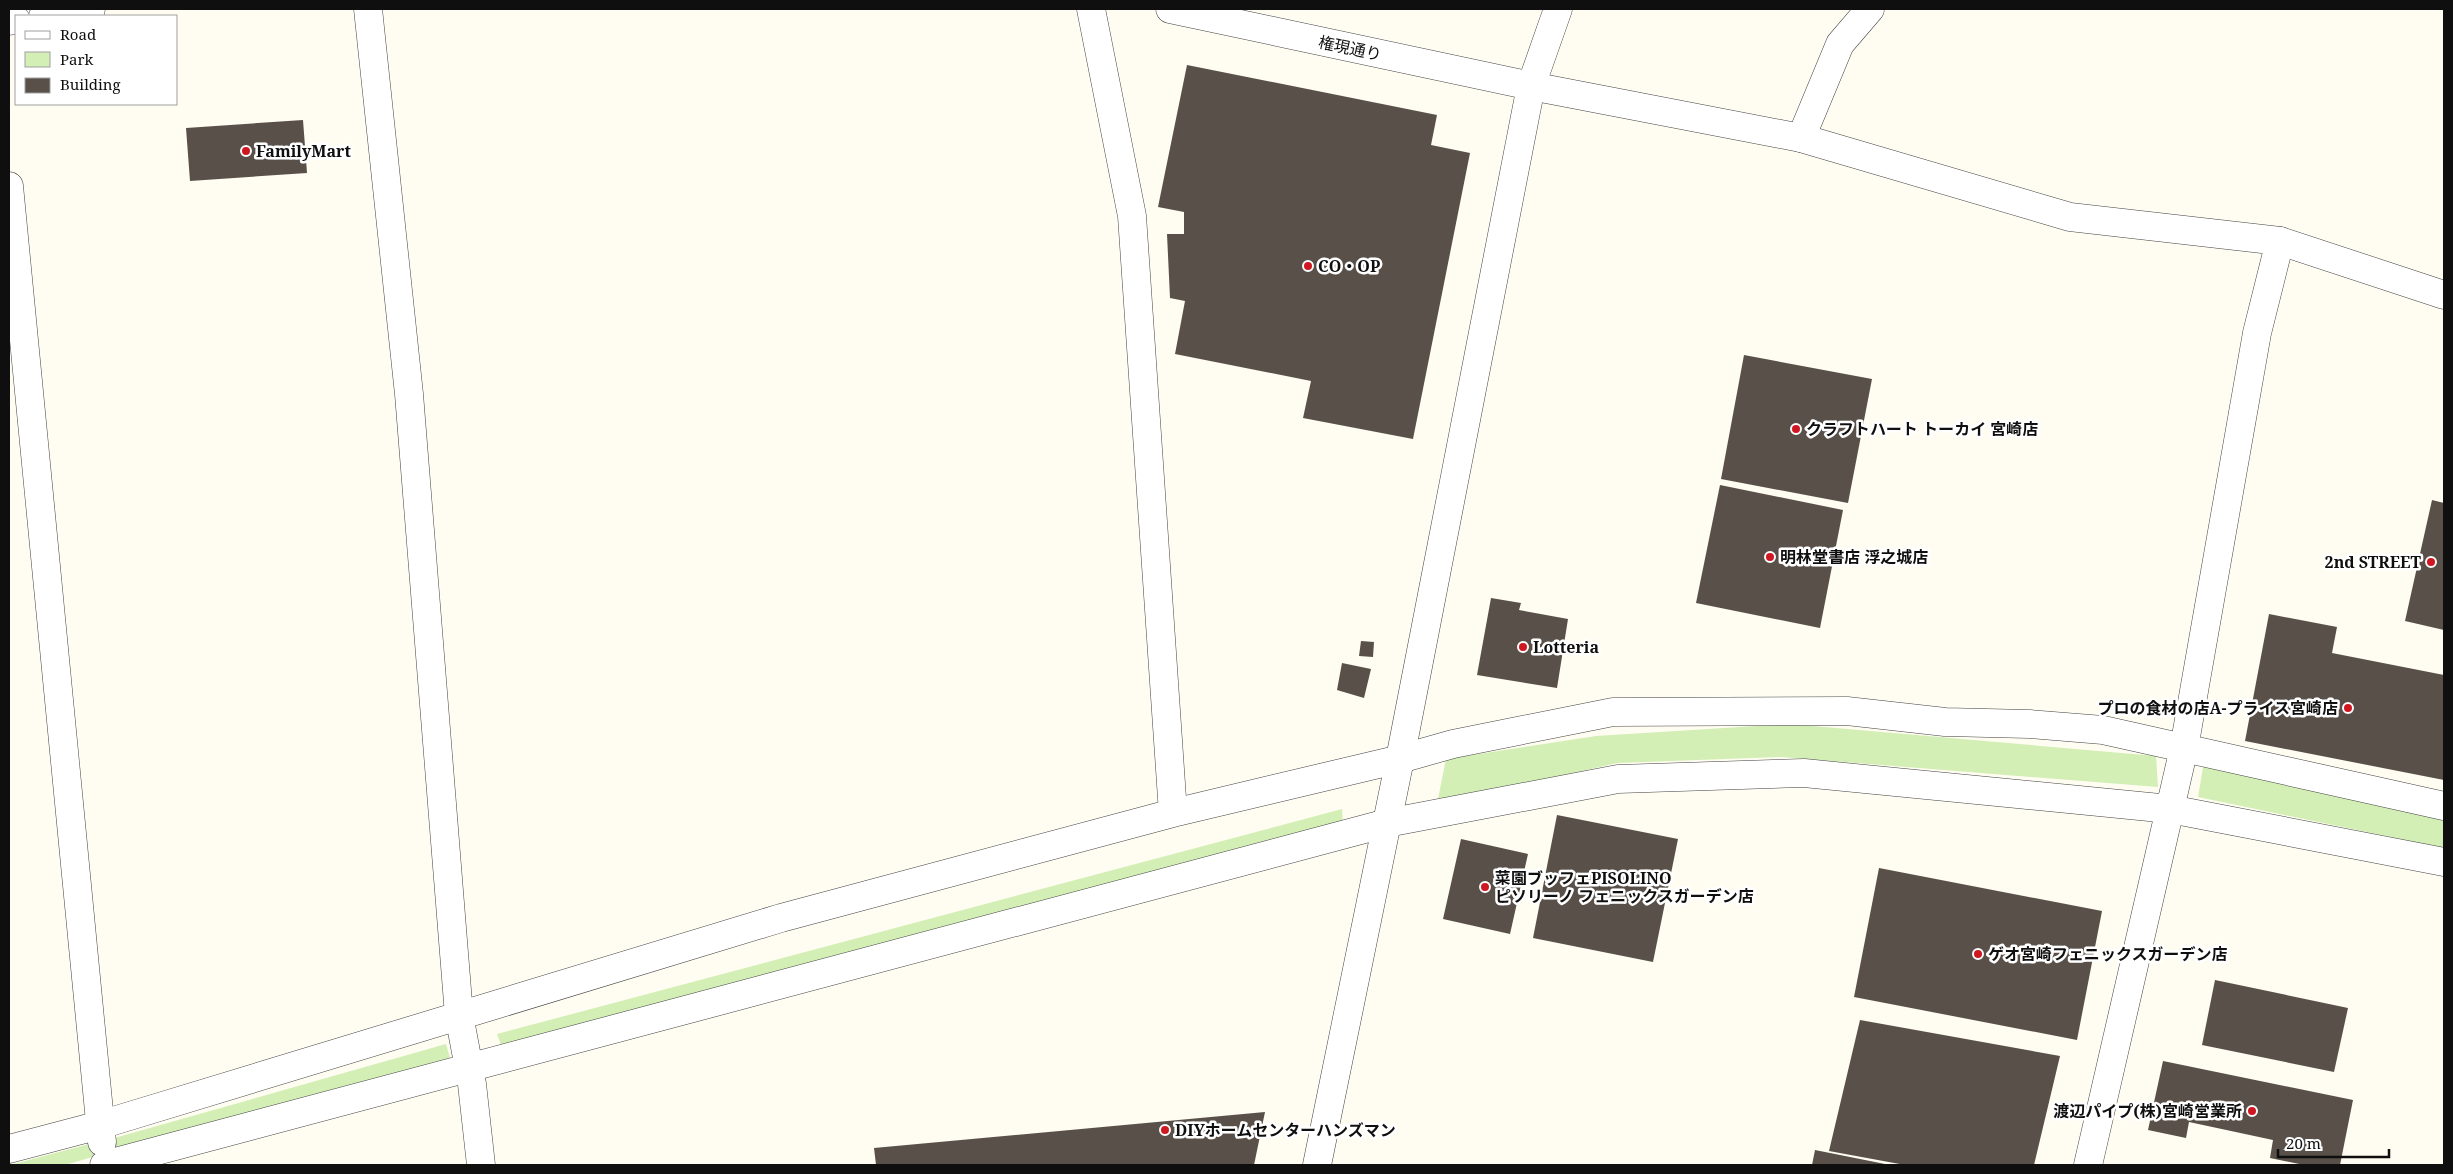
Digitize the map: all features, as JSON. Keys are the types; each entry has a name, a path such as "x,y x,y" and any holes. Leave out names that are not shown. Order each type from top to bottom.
{"street":[{"path":"49,15 84,9"},
{"path":"368,9 409,394 459,1016 469,1069 482,1165"},
{"path":"1091,9 1132,216 1173,813"},
{"name":"権現通り","path":"1170,9 1531,86 1801,138 2070,217 2280,241 2444,295"},
{"path":"1317,1165 1400,759 1531,86 1558,9"},
{"path":"1801,138 1840,44 1870,9"},
{"path":"9,186 104,1165 1387,823 1618,779 1804,773 2170,809 2444,862"},
{"path":"2088,1165 2184,748 2257,333 2280,241"},
{"path":"9,1149 100,1125 781,918 1173,813 1400,759 1453,744 1519,729 1612,712 1847,711 1946,722 2029,724 2103,730 2444,806"}],"green space":[{"path":"1790,724 2156,756 2158,787 1781,757 1617,763 1437,804 1446,759 1596,736"},
{"path":"2204,762 2444,816 2444,848 2198,797"},
{"path":"1342,809 1343,822 502,1048 497,1034"},
{"path":"446,1044 450,1058 112,1152 111,1139"},
{"path":"93,1143 96,1156 65,1165 10,1165"}],"building":[{"name":"CO・OP","path":"1187,65 1437,115 1431,145 1470,153 1413,439 1303,418 1311,381 1175,354 1185,301 1170,298 1167,234 1184,234 1184,212 1158,207"},
{"name":"FamilyMart","path":"303,120 307,173 190,181 186,128"},
{"name":"クラフトハート トーカイ 宮崎店","path":"1744,355 1872,379 1848,503 1721,479"},
{"name":"明林堂書店 浮之城店","path":"1720,485 1843,510 1820,628 1696,603"},
{"name":"2nd STREET","path":"2432,500 2444,503 2444,630 2405,621"},
{"name":"Lotteria","path":"1491,598 1521,603 1519,610 1568,619 1557,688 1477,675"},
{"name":"プロの食材の店A-プライス宮崎店","path":"2269,614 2337,627 2332,653 2444,675 2444,780 2245,741"},
{"path":"1361,641 1374,642 1373,657 1359,656"},
{"path":"1342,663 1371,669 1364,698 1337,690"},
{"path":"1557,815 1678,839 1653,962 1533,938"},
{"name":"菜園ブッフェPISOLINO ピソリーノ フェニックスガーデン店","path":"1461,839 1528,854 1510,934 1443,919"},
{"name":"ゲオ宮崎フェニックスガーデン店","path":"1879,868 2102,911 2077,1040 1854,997"},
{"path":"2215,980 2348,1008 2334,1072 2202,1045"},
{"path":"1860,1020 2060,1056 2034,1165 1905,1165 1829,1151"},
{"name":"渡辺パイプ(株)宮崎営業所","path":"2163,1061 2353,1100 2340,1165 2304,1165 2270,1158 2273,1140 2189,1122 2186,1138 2148,1130"},
{"name":"DIYホームセンターハンズマン","path":"1265,1112 1254,1165 876,1165 874,1148"},
{"path":"1815,1150 1885,1164 1885,1165 1812,1165"}],"place":[{"name":"FamilyMart","path":"246,151"},
{"name":"CO・OP","path":"1308,266"},
{"name":"クラフトハート トーカイ 宮崎店","path":"1796,429"},
{"name":"明林堂書店 浮之城店","path":"1770,557"},
{"name":"2nd STREET","path":"2431,562"},
{"name":"Lotteria","path":"1523,647"},
{"name":"プロの食材の店A-プライス宮崎店","path":"2348,708"},
{"name":"菜園ブッフェPISOLINO ピソリーノ フェニックスガーデン店","path":"1485,887"},
{"name":"ゲオ宮崎フェニックスガーデン店","path":"1978,954"},
{"name":"渡辺パイプ(株)宮崎営業所","path":"2252,1111"},
{"name":"DIYホームセンターハンズマン","path":"1165,1130"}]}
